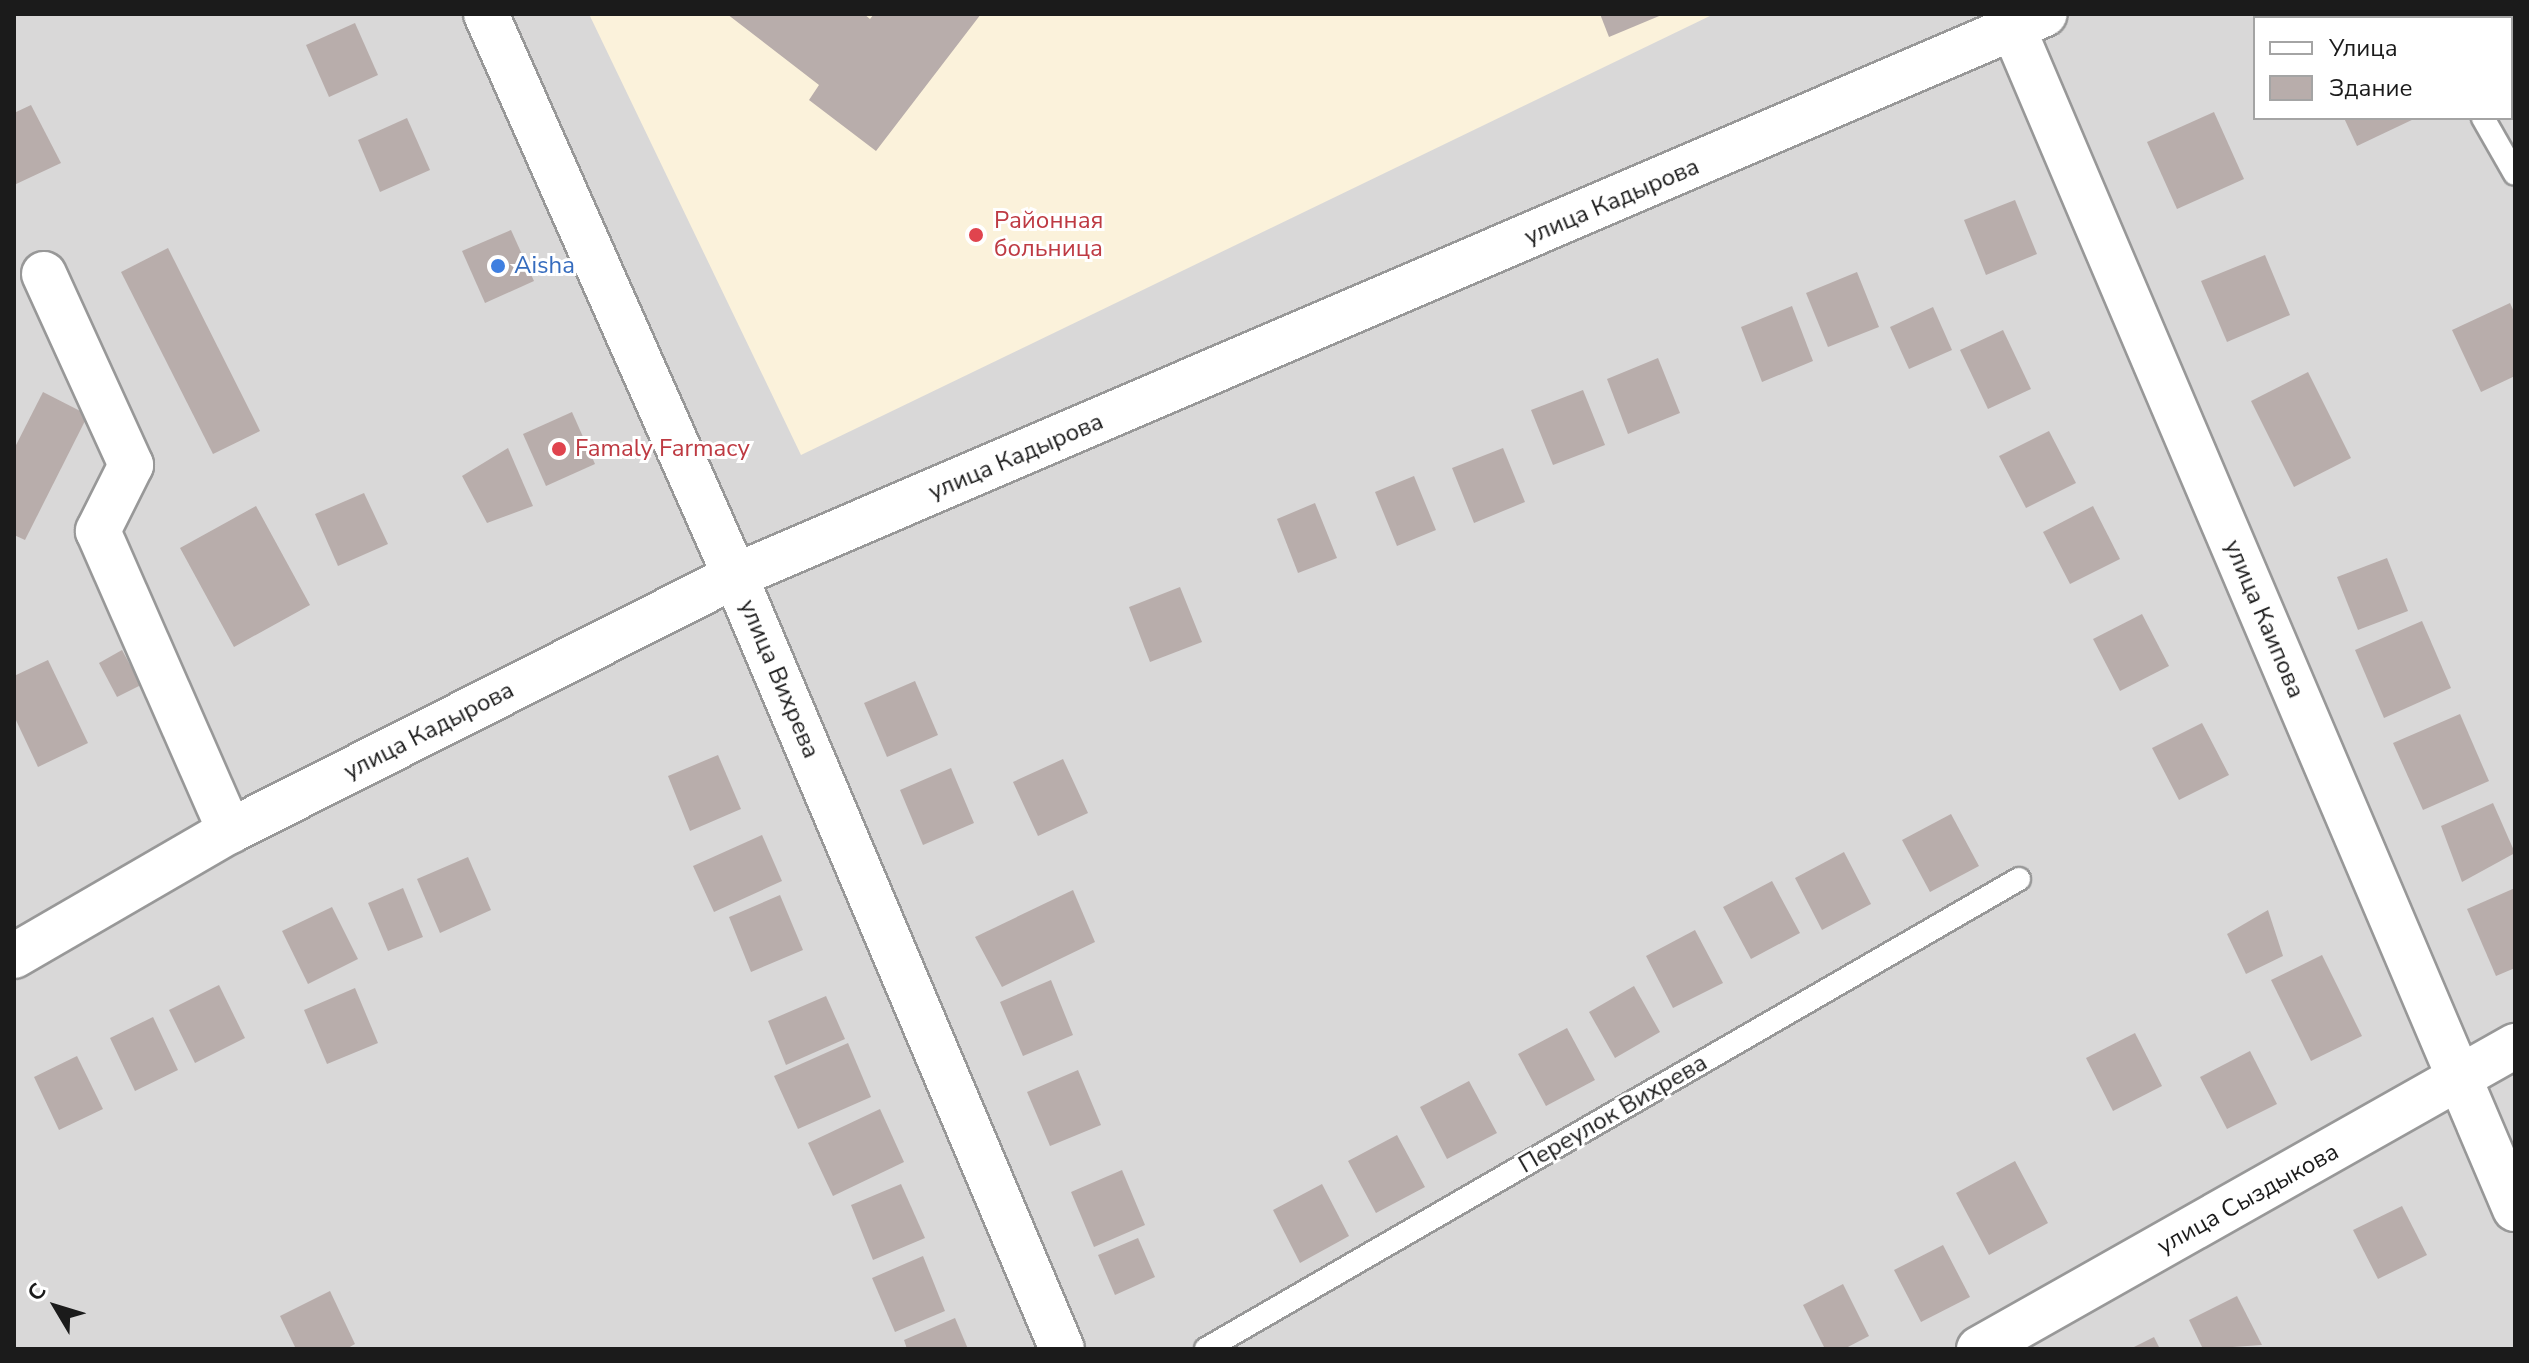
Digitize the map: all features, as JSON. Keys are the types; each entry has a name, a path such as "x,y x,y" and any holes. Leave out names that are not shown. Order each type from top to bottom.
{"street":[{"name":"улица Вихрева","path":"486,14 735,576 1062,1349"},
{"name":"улица Кадырова","path":"14,956 230,831 735,576 2027,19"},
{"name":"улица Каипова","path":"2027,19 2515,1209"},
{"path":"44,274 131,465 98,531 230,831"},
{"name":"улица Сыздыкова","path":"1979,1349 2460,1080 2515,1046"}],"lane":[{"path":"2484,120 2515,174"},
{"name":"Переулок Вихрева","path":"1206,1349 2019,879"}],"shaded area":[{"path":"14,14 2515,14 2515,1349 14,1349"},
{"name":"Районная больница","path":"589,14 1714,14 801,455"}],"building":[{"path":"727,14 864,14 870,19 874,14 981,14 876,151 809,100 819,85"},
{"path":"1600,14 1664,14 1609,37"},
{"path":"355,23 378,75 329,97 306,45"},
{"path":"31,105 61,163 14,185 14,113"},
{"path":"2214,112 2244,179 2177,209 2147,142"},
{"path":"407,118 430,170 380,192 358,140"},
{"path":"2345,120 2412,120 2357,146"},
{"path":"2015,200 2037,254 1986,275 1964,220"},
{"name":"Aisha","path":"511,230 534,281 485,303 462,251"},
{"path":"168,248 260,431 213,454 121,272"},
{"path":"2265,255 2290,315 2227,342 2201,281"},
{"path":"1857,272 1879,327 1828,347 1806,293"},
{"path":"2510,303 2515,314 2515,376 2481,392 2452,330"},
{"path":"1792,306 1813,361 1762,382 1741,327"},
{"path":"1933,307 1952,350 1909,369 1890,327"},
{"path":"2003,330 2031,389 1988,409 1960,350"},
{"path":"1658,358 1680,413 1628,434 1607,379"},
{"path":"2308,372 2351,458 2294,487 2251,401"},
{"path":"1583,390 1605,445 1553,465 1531,410"},
{"path":"43,392 88,415 25,540 14,535 14,449"},
{"name":"Famaly Farmacy","path":"572,412 595,464 546,486 523,434"},
{"path":"2049,431 2076,483 2026,508 1999,456"},
{"path":"508,448 533,506 487,523 462,476"},
{"path":"1503,448 1525,502 1474,523 1452,468"},
{"path":"1414,476 1436,530 1397,546 1375,492"},
{"path":"364,493 388,544 338,566 315,514"},
{"path":"1315,503 1337,558 1298,573 1277,519"},
{"path":"256,506 310,605 234,647 180,548"},
{"path":"2093,506 2120,559 2070,584 2043,532"},
{"path":"2387,558 2408,611 2358,630 2337,577"},
{"path":"1180,587 1202,642 1150,662 1129,607"},
{"path":"2142,614 2169,666 2120,691 2093,639"},
{"path":"2422,621 2451,688 2384,718 2355,650"},
{"path":"122,650 141,685 117,697 99,663"},
{"path":"48,660 88,743 38,767 14,716 14,676"},
{"path":"915,681 938,735 887,757 864,703"},
{"path":"2460,714 2489,781 2423,810 2393,743"},
{"path":"2202,723 2229,775 2179,800 2152,748"},
{"path":"718,755 741,809 690,831 668,776"},
{"path":"1063,759 1088,813 1038,836 1013,782"},
{"path":"951,768 974,823 923,845 900,790"},
{"path":"2493,803 2515,853 2462,882 2441,826"},
{"path":"1951,814 1979,866 1930,892 1902,840"},
{"path":"762,835 782,881 714,912 693,866"},
{"path":"1844,852 1871,904 1822,930 1795,878"},
{"path":"468,857 491,910 440,933 417,879"},
{"path":"1772,881 1800,933 1751,959 1723,907"},
{"path":"403,888 423,937 388,951 368,903"},
{"path":"2515,888 2515,968 2496,976 2467,909"},
{"path":"1073,890 1095,942 1002,987 975,937"},
{"path":"780,895 803,950 751,972 729,917"},
{"path":"332,907 358,959 308,984 282,931"},
{"path":"2268,910 2283,956 2246,974 2227,934"},
{"path":"1695,930 1723,983 1673,1008 1646,956"},
{"path":"2322,955 2362,1036 2311,1061 2271,980"},
{"path":"1051,980 1073,1035 1023,1056 1000,1002"},
{"path":"219,985 245,1038 195,1063 169,1010"},
{"path":"1634,986 1660,1032 1615,1058 1589,1012"},
{"path":"355,988 378,1043 327,1064 304,1010"},
{"path":"826,996 845,1039 786,1065 768,1021"},
{"path":"153,1017 178,1070 135,1091 110,1038"},
{"path":"1567,1028 1595,1080 1546,1106 1518,1054"},
{"path":"2135,1033 2162,1086 2113,1111 2086,1058"},
{"path":"848,1043 871,1097 798,1129 774,1076"},
{"path":"2250,1051 2277,1104 2227,1129 2200,1077"},
{"path":"77,1056 103,1109 59,1130 34,1077"},
{"path":"1078,1070 1101,1125 1050,1146 1027,1092"},
{"path":"1469,1081 1497,1133 1447,1159 1420,1107"},
{"path":"880,1109 904,1162 833,1196 808,1143"},
{"path":"1397,1135 1425,1187 1376,1213 1348,1161"},
{"path":"2015,1161 2048,1223 1989,1255 1956,1193"},
{"path":"1122,1170 1145,1225 1094,1247 1071,1192"},
{"path":"901,1184 925,1238 873,1260 851,1205"},
{"path":"1322,1184 1349,1236 1300,1263 1273,1210"},
{"path":"2402,1206 2427,1255 2378,1279 2353,1230"},
{"path":"1138,1238 1155,1277 1115,1295 1098,1255"},
{"path":"1943,1245 1970,1297 1921,1322 1894,1270"},
{"path":"923,1256 945,1311 895,1332 872,1278"},
{"path":"1843,1284 1869,1336 1844,1349 1825,1349 1803,1305"},
{"path":"330,1291 355,1344 346,1349 296,1349 280,1316"},
{"path":"2237,1296 2262,1345 2203,1349 2189,1320"},
{"path":"955,1318 968,1349 907,1349 904,1340"},
{"path":"2154,1337 2160,1349 2130,1349"}],"place":[{"name":"Районная больница","path":"976,235"},
{"name":"Aisha","path":"498,266"},
{"name":"Famaly Farmacy","path":"559,449"}]}
